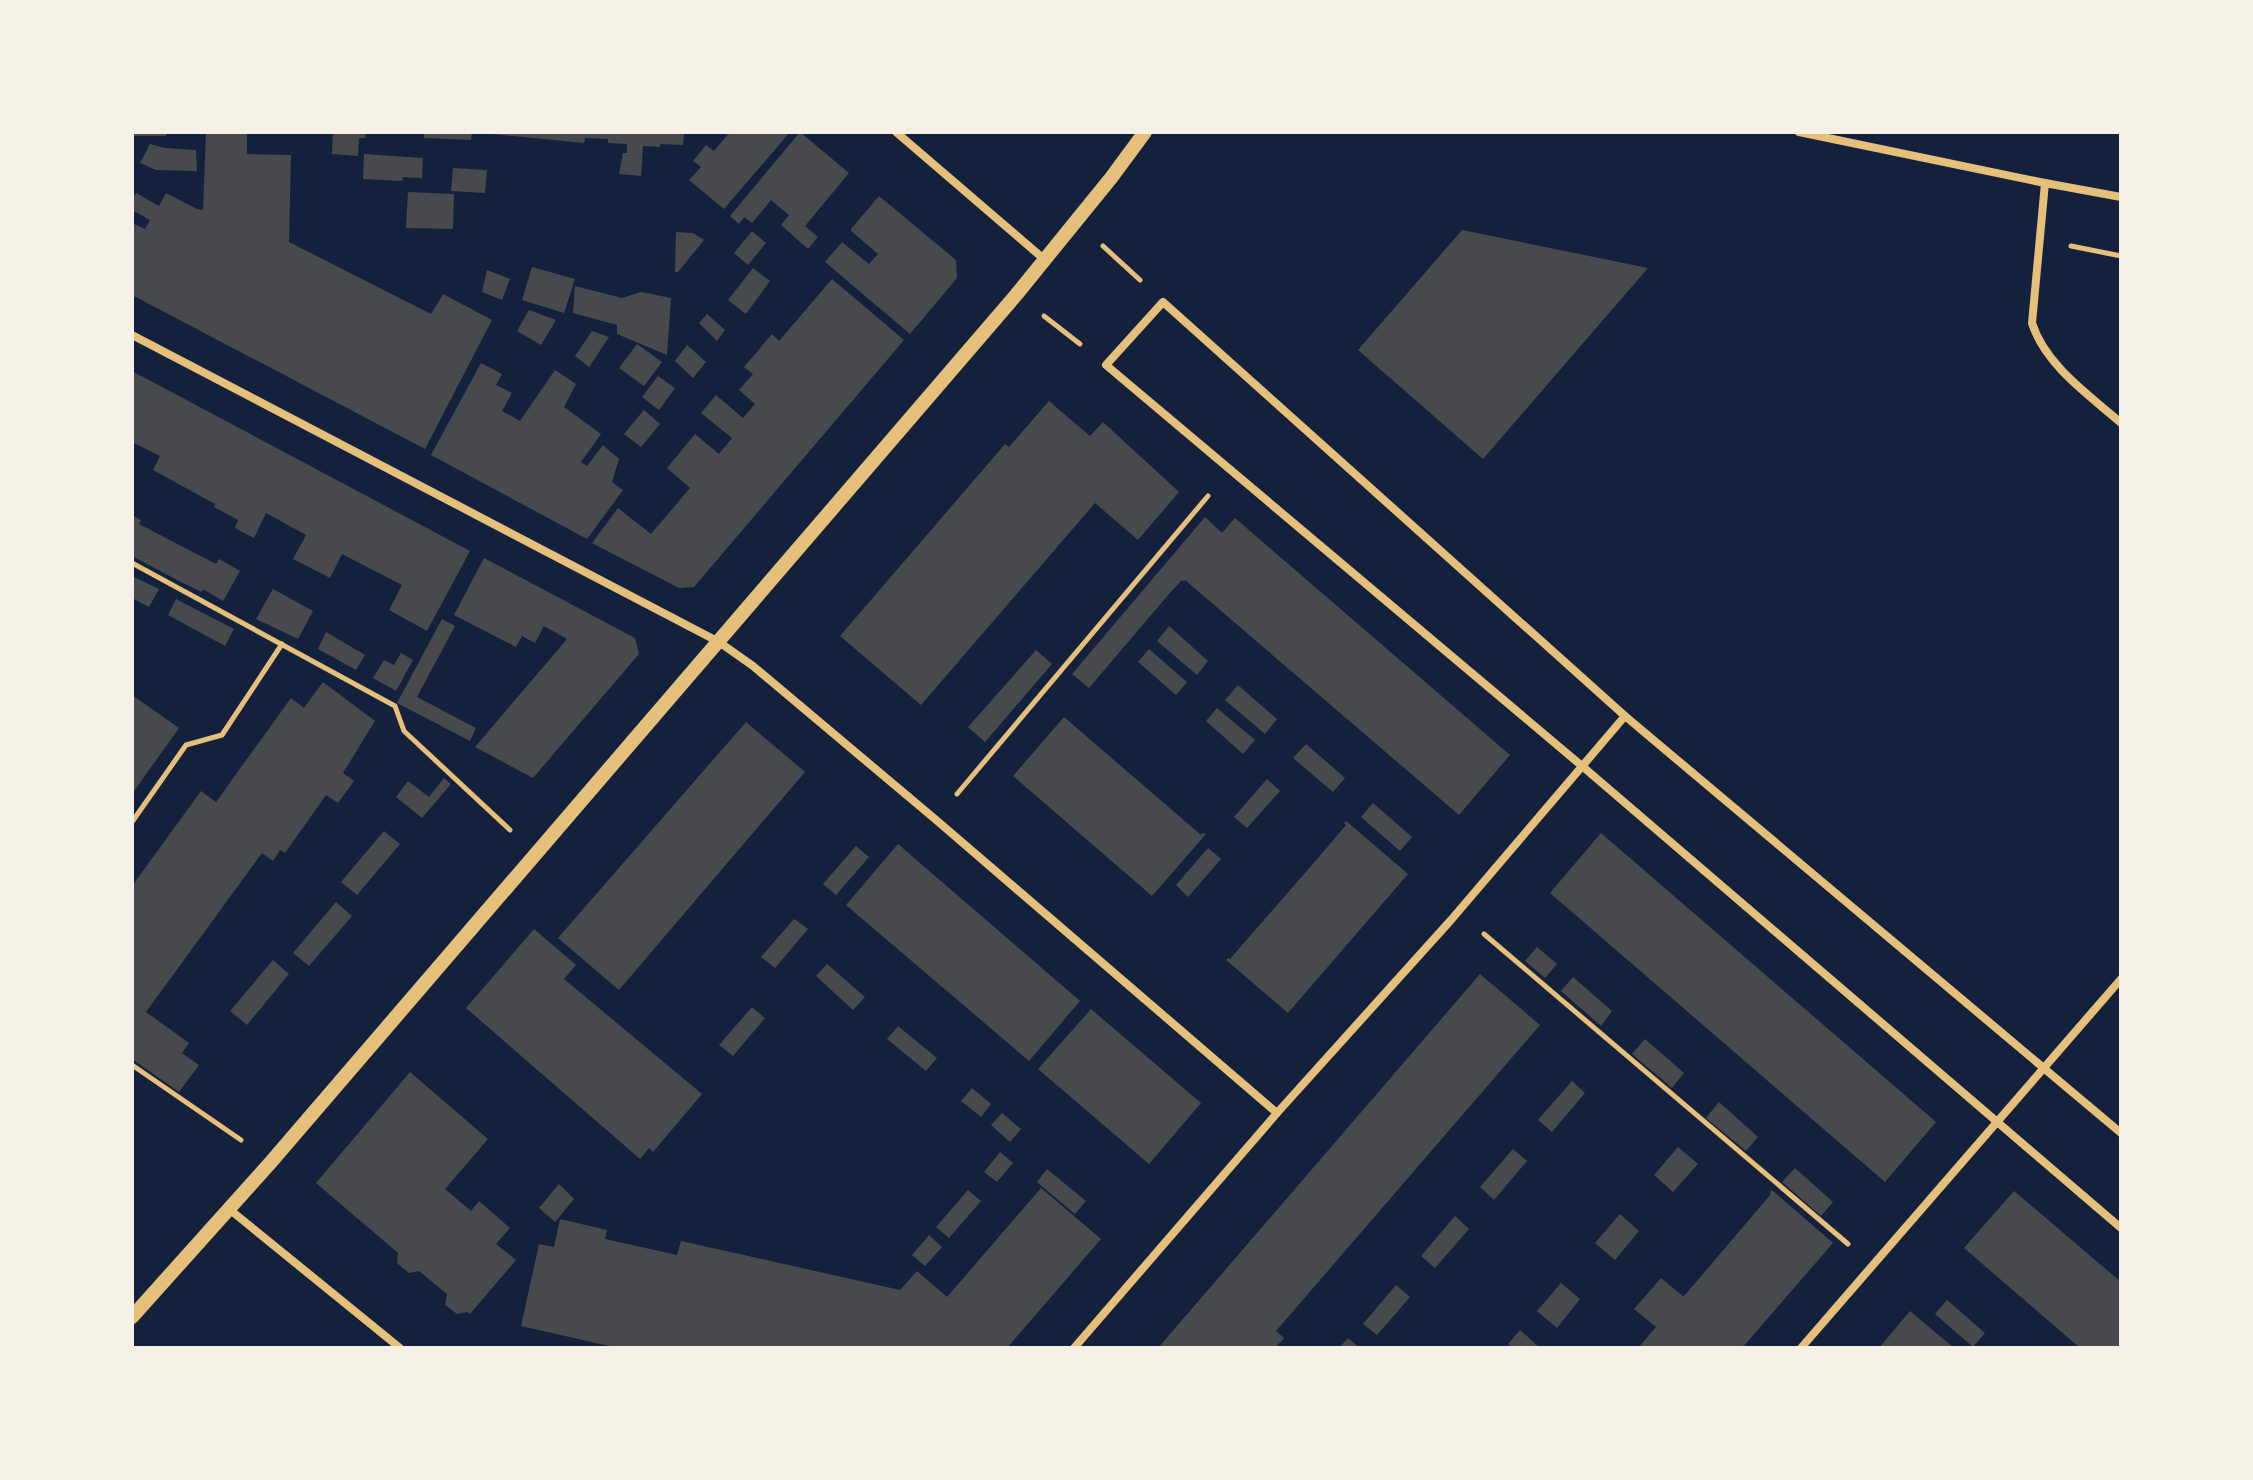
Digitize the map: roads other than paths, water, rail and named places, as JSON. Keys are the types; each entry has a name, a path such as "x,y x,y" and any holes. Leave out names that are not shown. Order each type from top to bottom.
{"street":[{"path":"896,132 1045,260"},
{"path":"132,1317 271,1162 1016,295 1145,132"},
{"path":"1799,132 2121,197"},
{"path":"2045,183 2032,323 2037,338 2050,356 2078,386 2121,423"},
{"path":"2121,1133 1625,716 1163,302 1106,365 1582,766 2121,1228"},
{"path":"132,335 719,642 753,666 935,819 1277,1113"},
{"path":"1074,1348 1625,716"},
{"path":"1801,1348 2121,979"},
{"path":"229,1209 400,1348"}]}
